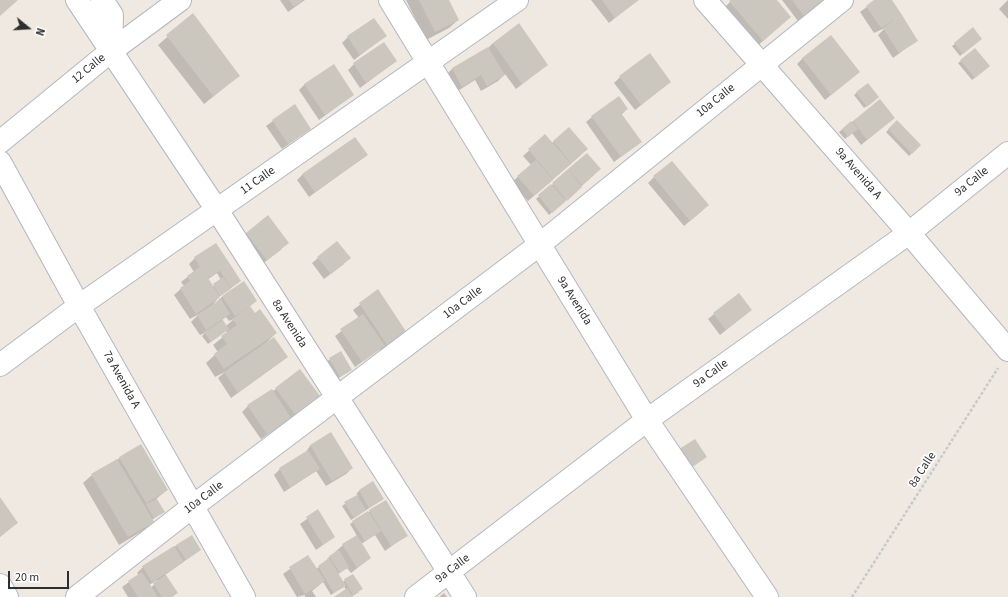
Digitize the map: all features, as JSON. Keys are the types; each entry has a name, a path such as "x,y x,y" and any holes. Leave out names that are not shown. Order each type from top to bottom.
{"street":[{"name":"8a Avenida","path":"77,0 216,210 465,597"},
{"path":"102,0 112,15 112,51"},
{"name":"12 Calle","path":"0,142 112,51 180,0"},
{"name":"9a Avenida","path":"390,0 647,420 767,597"},
{"name":"11 Calle","path":"0,365 79,306 517,0"},
{"name":"9a Avenida A","path":"705,0 762,63 909,233 1004,358"},
{"name":"10a Calle","path":"77,597 192,507 539,245 762,63 842,0"},
{"name":"9a Calle","path":"416,597 647,420 909,233 1008,153"},
{"name":"7a Avenida A","path":"0,162 79,306 244,597"},
{"path":"0,585 7,597"}],"path":[{"name":"8a Calle","path":"852,597 1004,358"}],"building":[{"path":"0,0 18,0 0,16"},
{"path":"289,0 303,0 294,7"},
{"path":"419,0 449,0 459,20 435,32"},
{"path":"602,0 639,0 615,18"},
{"path":"777,0 791,17 763,41 729,1"},
{"path":"792,0 826,0 804,16"},
{"path":"874,0 892,0 902,15 881,28 866,6"},
{"path":"193,13 240,76 213,96 166,35"},
{"path":"902,15 918,41 899,53 883,28"},
{"path":"374,18 387,36 360,55 347,36"},
{"path":"519,23 548,65 522,84 493,43"},
{"path":"973,27 982,39 963,54 954,43"},
{"path":"831,35 860,72 831,95 802,58"},
{"path":"384,42 397,61 366,83 353,63"},
{"path":"488,47 505,75 487,86 481,75 462,87 452,68"},
{"path":"975,48 990,66 975,78 960,60"},
{"path":"650,53 671,82 641,105 619,76"},
{"path":"334,64 354,95 325,115 304,84"},
{"path":"868,83 879,97 867,107 856,92"},
{"path":"619,96 628,109 621,113 642,142 621,157 591,116"},
{"path":"880,99 895,118 867,140 853,121"},
{"path":"295,104 311,129 288,144 272,120"},
{"path":"897,120 921,145 912,154 888,129"},
{"path":"851,121 858,129 848,137 842,129"},
{"path":"569,127 588,149 571,163 553,141"},
{"path":"545,134 571,164 553,179 528,149"},
{"path":"355,137 368,155 315,192 302,174"},
{"path":"587,153 601,169 582,185 568,169"},
{"path":"536,160 553,180 534,196 517,176"},
{"path":"672,161 709,205 690,221 653,176"},
{"path":"568,169 582,187 567,201 552,183"},
{"path":"551,184 566,201 552,213 538,195"},
{"path":"268,215 289,243 267,260 246,233"},
{"path":"337,241 351,258 331,274 317,257"},
{"path":"216,243 230,264 208,278 220,297 196,314 180,288 190,281 187,276 200,267 194,257"},
{"path":"230,264 241,281 231,288 220,271"},
{"path":"223,277 231,289 220,296 213,284"},
{"path":"244,281 257,301 235,316 222,296"},
{"path":"378,289 409,336 390,349 359,303"},
{"path":"739,293 752,310 726,330 713,313"},
{"path":"221,299 230,314 206,330 197,315"},
{"path":"250,306 255,313 260,309 277,333 224,369 214,354 227,344 221,336 237,325 232,319"},
{"path":"363,314 385,346 362,362 340,329"},
{"path":"223,320 229,329 211,342 204,332"},
{"path":"274,337 288,357 238,393 224,372"},
{"path":"341,351 352,370 340,377 329,358"},
{"path":"300,369 320,396 295,414 275,388"},
{"path":"272,389 291,418 267,434 247,405"},
{"path":"331,432 353,468 332,481 310,445"},
{"path":"695,439 707,457 688,470 676,451"},
{"path":"141,444 168,490 146,503 119,457"},
{"path":"308,450 320,469 290,487 279,468"},
{"path":"117,459 154,522 128,537 91,474"},
{"path":"373,481 384,499 369,508 359,490"},
{"path":"357,495 366,510 354,518 344,502"},
{"path":"0,497 18,523 0,536"},
{"path":"157,499 165,512 154,518 146,504"},
{"path":"386,500 408,536 391,546 369,510"},
{"path":"318,509 335,537 323,545 306,517"},
{"path":"368,511 381,531 365,541 352,521"},
{"path":"192,535 201,550 186,560 176,545"},
{"path":"357,535 371,558 357,568 342,544"},
{"path":"174,546 184,562 152,582 142,566"},
{"path":"339,550 349,567 340,573 329,556"},
{"path":"308,555 325,581 305,594 289,567"},
{"path":"329,558 346,586 334,593 318,566"},
{"path":"142,572 158,597 138,597 128,581"},
{"path":"353,574 363,589 353,595 344,579"},
{"path":"166,575 178,593 172,597 162,597 153,583"},
{"path":"347,588 353,597 334,597"}]}
